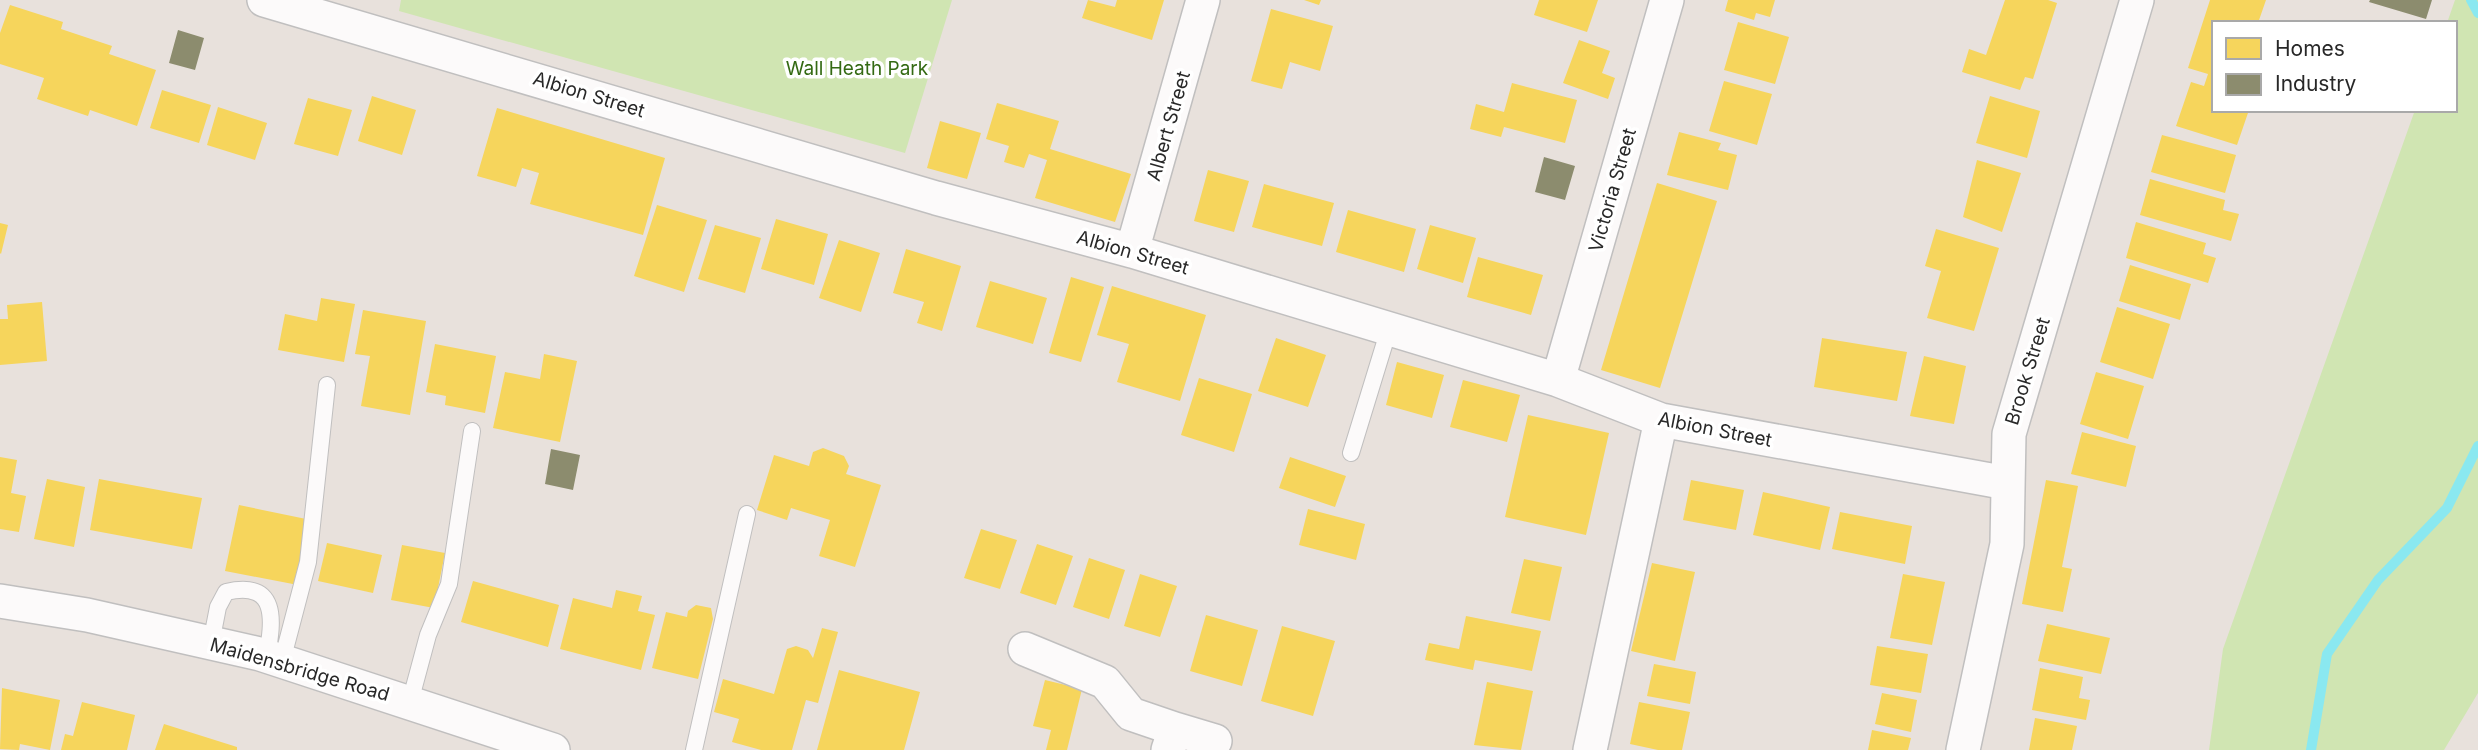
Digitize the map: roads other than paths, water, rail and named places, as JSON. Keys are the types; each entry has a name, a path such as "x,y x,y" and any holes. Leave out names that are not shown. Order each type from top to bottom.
{"street":[{"name":"Albion Street","path":"264,0 936,198 1132,251 1558,380 1661,420 2007,483"},
{"name":"Albert Street","path":"1132,251 1203,0"},
{"name":"Victoria Street","path":"1558,380 1667,0"},
{"name":"Brook Street","path":"1963,750 2007,544 2009,434 2137,0"},
{"path":"1590,750 1661,420"},
{"name":"Maidensbridge Road","path":"0,601 87,615 275,659 552,750"},
{"path":"1025,649 1105,682 1131,714 1172,739 1215,741"}],"lane":[{"path":"1351,453 1389,329"},
{"path":"275,659 308,562 327,385"},
{"path":"410,702 428,635 449,584 472,431"},
{"path":"694,750 747,514"},
{"path":"211,643 219,607 226,593 242,589 268,601 273,619 275,659"}],"waterway":[{"path":"2471,0 2478,13"},
{"path":"2311,750 2327,654 2378,580 2447,508 2478,446"}],"park label":[{"name":"Wall Heath Park","path":"857,68"}]}
